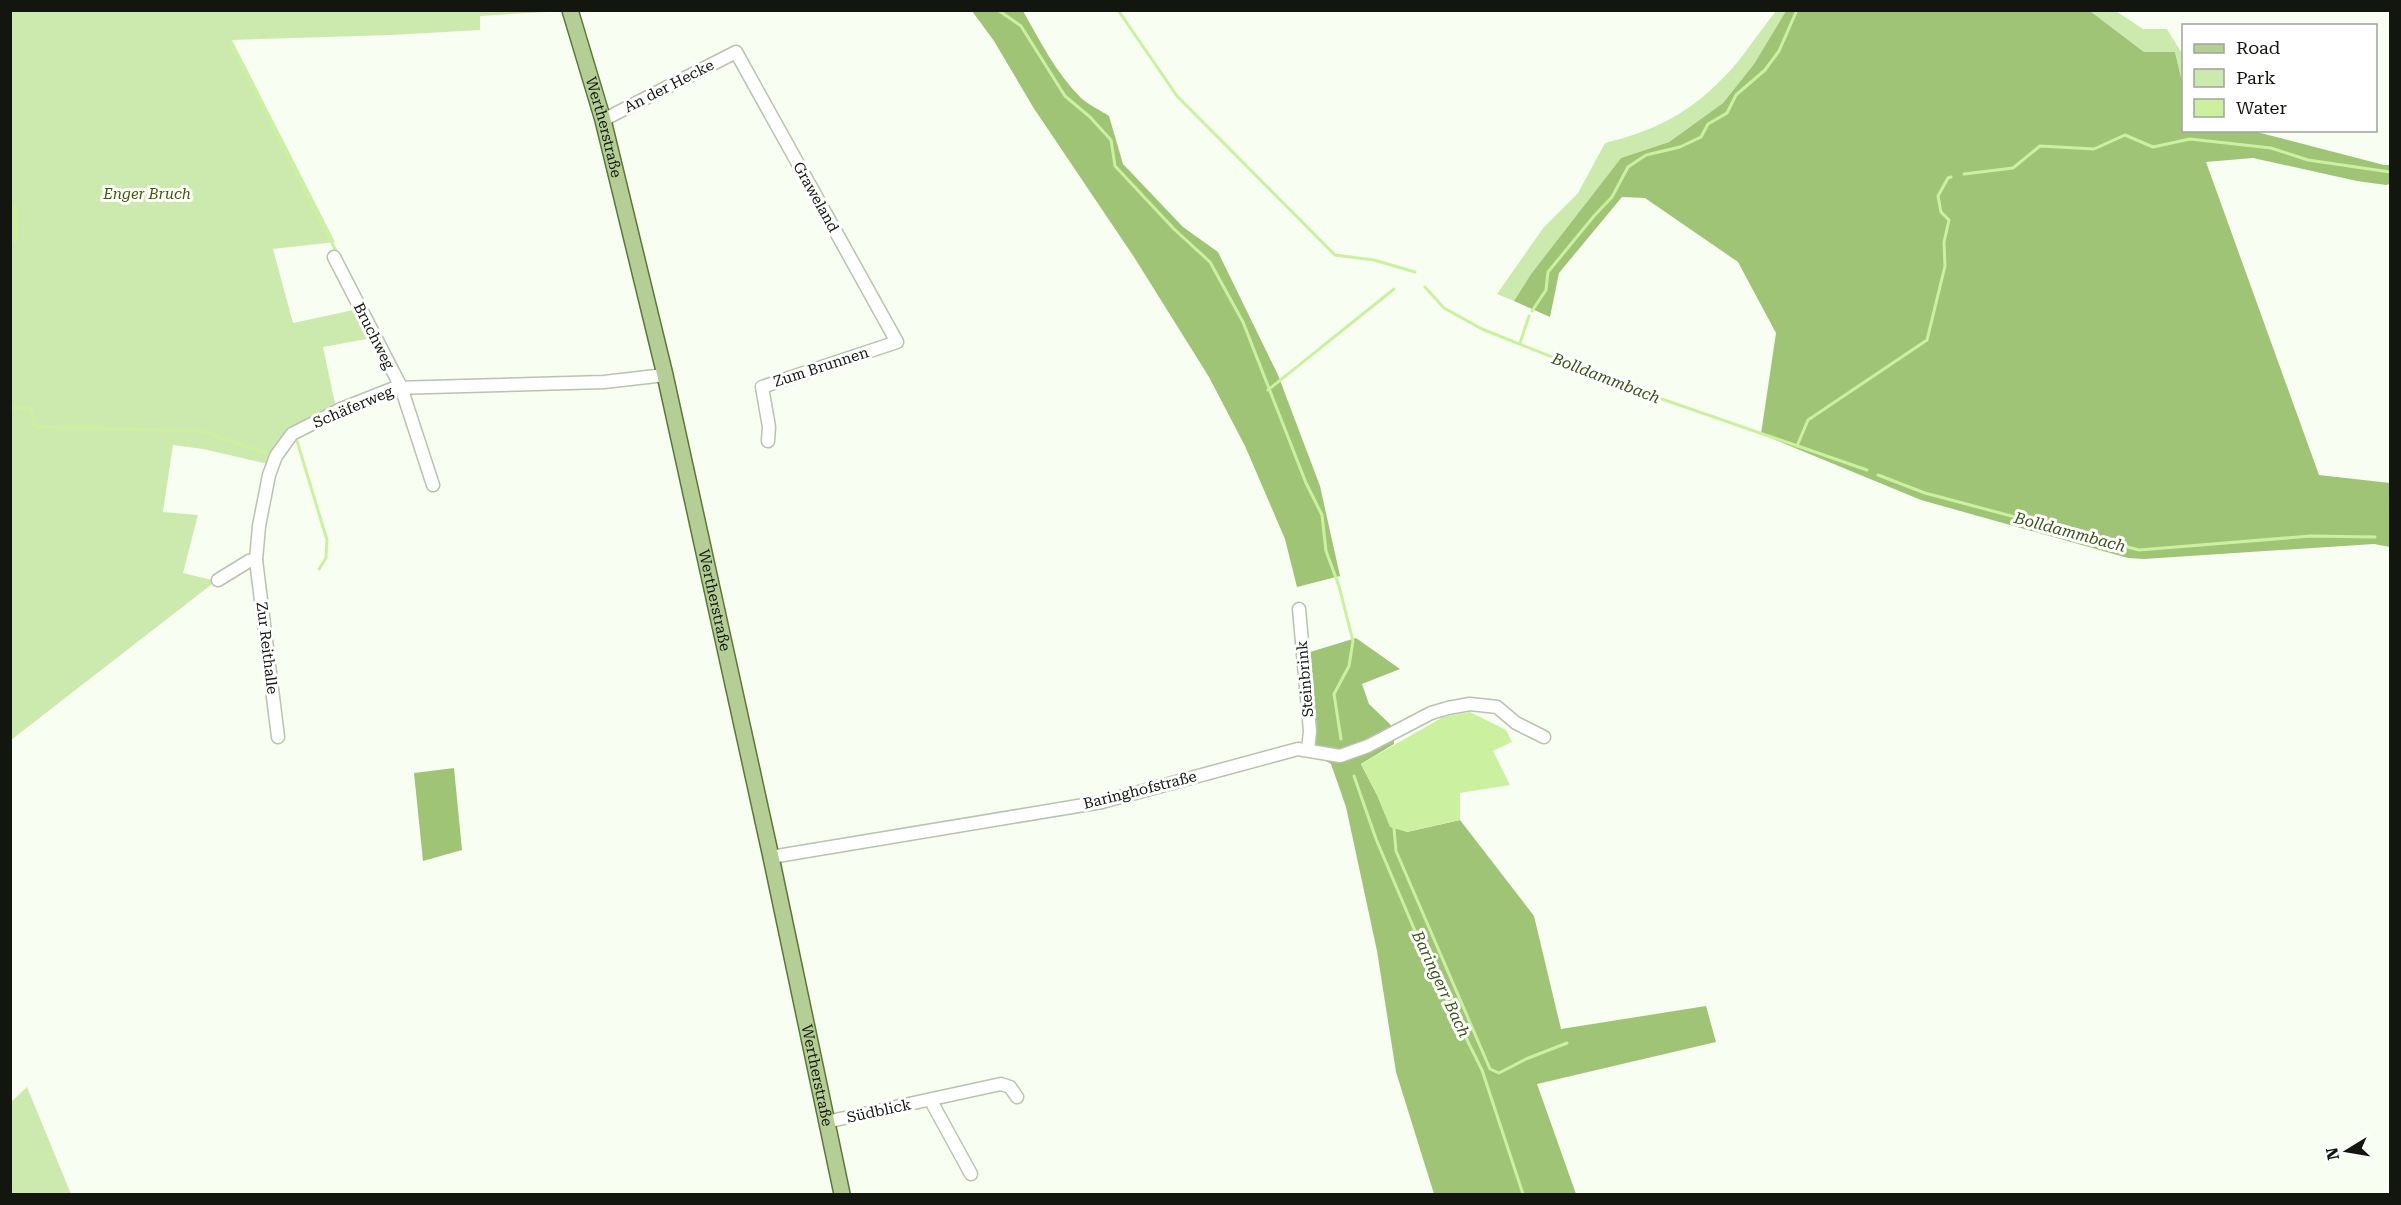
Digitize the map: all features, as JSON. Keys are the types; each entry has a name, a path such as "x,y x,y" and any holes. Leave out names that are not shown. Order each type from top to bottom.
{"main road":[{"name":"Wertherstraße","path":"570,10 603,120 665,375 842,1194"}],"street":[{"name":"An der Hecke","path":"603,120 736,52"},
{"name":"Graweland","path":"736,52 897,342"},
{"name":"Bruchweg","path":"334,256 401,387 433,485"},
{"name":"Zum Brunnen","path":"768,441 769,426 762,387 897,342"},
{"name":"Schäferweg","path":"256,560 259,526 269,475 282,445 292,434 318,420 386,390 401,387 604,381 665,375"},
{"path":"218,580 249,561 256,560"},
{"name":"Zur Reithalle","path":"256,560 278,737"},
{"name":"Steinbrink","path":"1299,609 1310,731 1308,750"},
{"name":"Baringhofstraße","path":"771,857 1102,802 1298,749 1340,756 1368,746 1431,713 1470,704 1497,707 1516,723 1544,737"},
{"name":"Südblick","path":"826,1122 1001,1084 1011,1087 1017,1097"},
{"name":"Südblick","path":"931,1101 971,1174"}],"green space":[{"name":"Enger Bruch","path":"11,11 548,12 480,16 480,30 232,40 335,242 273,249 293,323 358,309 372,338 323,347 336,408 288,430 268,464 203,449 173,445 163,512 198,515 183,573 216,581 11,740"},
{"path":"1776,11 1786,11 1754,64 1723,103 1669,142 1621,158 1531,274 1514,301 1497,294 1544,227 1578,193 1605,143 1653,127 1695,103 1729,72"},
{"path":"2090,11 2116,11 2143,29 2167,29 2182,53 2182,82 2175,52 2144,52"},
{"path":"27,1087 71,1194 11,1194 11,1102"}],"shaded area":[{"path":"972,11 1023,11 1049,56 1072,88 1084,101 1109,116 1123,164 1183,227 1218,252 1278,375 1320,486 1340,576 1297,587 1285,539 1245,446 1209,377 1134,257 1033,107 994,41"},
{"path":"1786,11 2090,11 2144,52 2175,52 2182,82 2182,132 2257,132 2390,165 2390,184 2386,185 2357,181 2253,158 2206,162 2319,475 2390,483 2390,547 2374,544 2144,559 2128,558 1921,500 1761,434 1776,333 1738,262 1645,198 1622,197 1559,273 1550,317 1514,301 1531,274 1621,158 1669,142 1723,103 1754,64"},
{"path":"1356,638 1400,669 1362,684 1369,704 1394,728 1394,744 1361,764 1376,793 1407,832 1460,820 1534,916 1561,1029 1706,1006 1716,1042 1537,1084 1576,1194 1434,1194 1396,1072 1377,951 1346,807 1331,764 1316,755 1307,653"},
{"path":"454,768 462,850 423,861 414,773"}],"water":[{"path":"10,203 17,206 19,241 11,243"},
{"path":"1470,712 1506,730 1512,742 1493,751 1510,785 1460,793 1460,820 1407,832 1390,827 1361,764 1443,717"}],"waterway":[{"path":"998,10 1021,26 1065,96 1090,117 1111,140 1115,166 1174,229 1210,262 1243,322 1306,483 1322,515 1326,551 1339,586 1353,641 1349,666 1334,694 1341,739"},
{"name":"Bolldammbach","path":"1118,10 1177,96 1335,255 1374,260 1415,272"},
{"path":"1532,311 1546,290 1548,272 1612,197 1628,167 1646,155 1680,147 1701,137 1708,124 1727,113 1736,95 1765,70 1779,51 1797,10"},
{"path":"231,43 338,255"},
{"path":"1964,174 2013,168 2040,146 2094,149 2125,135 2153,147 2190,139 2271,148 2308,160 2390,172"},
{"path":"1797,446 1808,420 1927,340 1945,266 1944,242 1949,220 1941,212 1938,196 1948,178 1951,177"},
{"name":"Bolldammbach","path":"1425,287 1444,308 1482,329 1630,388 1867,470"},
{"name":"Bolldammbach","path":"1268,390 1394,289"},
{"path":"1520,343 1529,316"},
{"path":"10,408 30,408 36,427 201,431 272,455"},
{"path":"297,441 327,540 326,558 319,569"},
{"name":"Bolldammbach","path":"1878,475 1925,493 2139,550 2311,536 2375,537"},
{"name":"Baringerr Bach","path":"1354,776 1376,839 1429,964 1482,1070 1523,1194"},
{"path":"1394,828 1396,851 1490,1069 1499,1073 1526,1059 1567,1043"}]}
